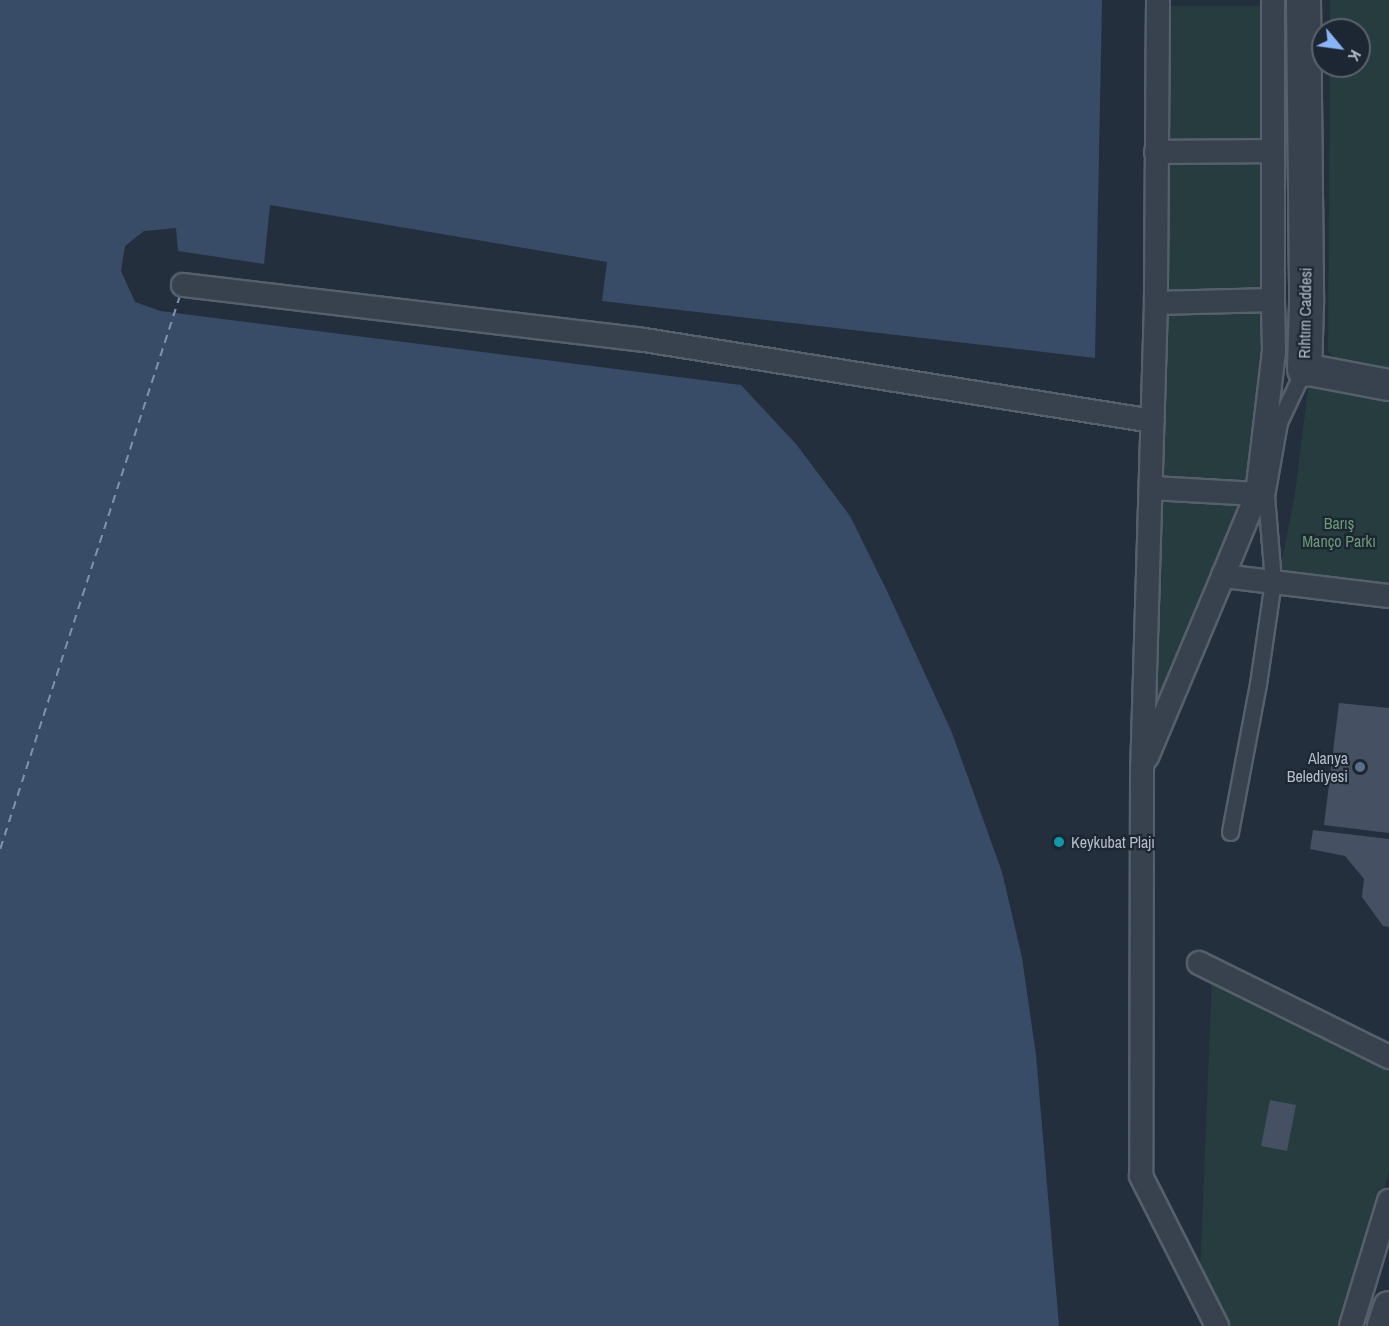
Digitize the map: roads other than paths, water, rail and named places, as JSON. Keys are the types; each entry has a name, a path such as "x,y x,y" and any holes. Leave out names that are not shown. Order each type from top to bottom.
{"street":[{"path":"1158,0 1156,303 1142,770 1141,1176 1217,1326"},
{"path":"1142,770 1257,494 1274,352 1273,0"},
{"name":"Rıhtım Caddesi","path":"1303,0 1306,303 1304,369"},
{"path":"1156,152 1273,151"},
{"path":"183,285 638,339 1153,421"},
{"path":"1156,303 1273,300"},
{"path":"1304,369 1389,385"},
{"path":"1152,488 1257,494"},
{"path":"1223,576 1389,596"},
{"path":"1199,963 1389,1057"},
{"path":"1351,1326 1389,1201"},
{"path":"1383,1326 1389,1307"}],"lane":[{"name":"Rıhtım Caddesi","path":"1230,831 1258,684 1273,581 1266,496 1279,422 1304,369"}],"water":[{"path":"0,0 1102,0 1095,358 602,301 607,262 270,205 264,264 178,251 176,228 144,231 125,246 121,271 135,302 160,311 741,385 796,444 850,516 887,591 952,733 1002,872 1022,958 1036,1055 1059,1326 0,1326"}],"place":[{"name":"Alanya Belediyesi","path":"1360,767"},
{"name":"Keykubat Plajı","path":"1059,842"}],"park label":[{"name":"Barış Manço Parkı","path":"1339,532"}]}
